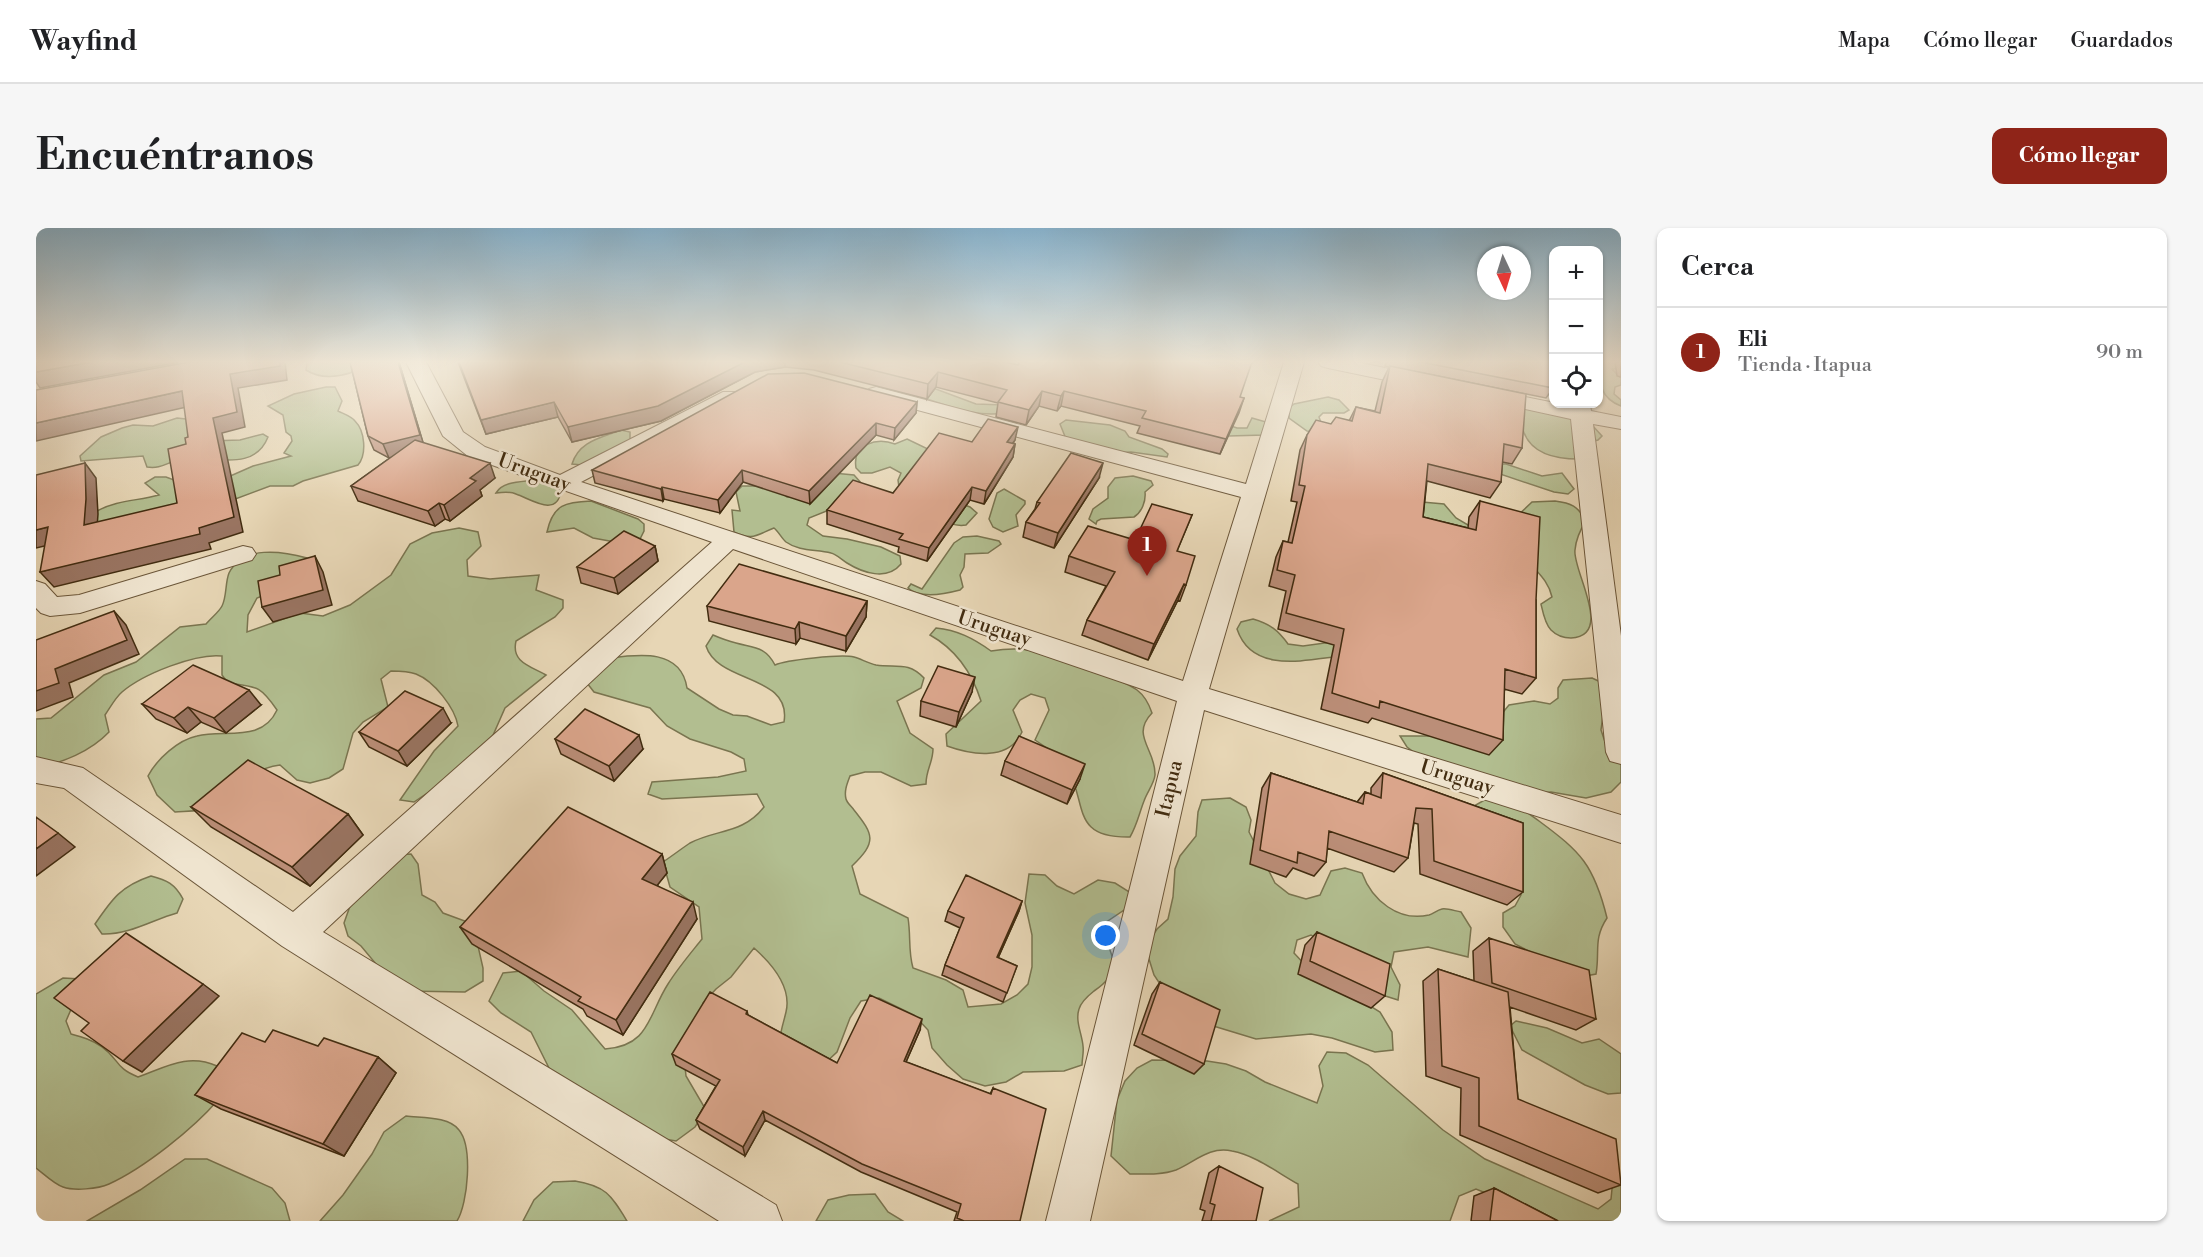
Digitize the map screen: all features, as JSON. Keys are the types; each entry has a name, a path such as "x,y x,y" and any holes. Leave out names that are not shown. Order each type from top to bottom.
{"street":[{"name":"Uruguay","path":"440,408 454,436 477,452 561,483 1192,695 1621,829"},
{"path":"561,483 706,408"},
{"path":"933,408 1253,493"},
{"name":"Itapua","path":"1068,1221 1192,695 1279,408"},
{"path":"1621,423 1580,409 1621,752"},
{"path":"295,934 729,540"},
{"path":"36,590 50,607 80,604 243,554"},
{"path":"36,770 72,777 295,934 760,1221"}],"green space":[{"path":"272,408 339,408 338,411 353,419 363,436 363,455 358,465 293,486 270,486 214,507 92,524 97,511 105,507 159,495 145,483 155,477 166,477 182,483 219,481 253,466 291,456 284,453 292,441 291,436 286,432 283,415"},
{"path":"958,408 1004,408 1005,413 982,414"},
{"path":"1289,408 1349,410 1344,413 1323,413 1319,417 1323,428 1319,432 1307,431 1289,418"},
{"path":"1522,408 1531,408 1591,424 1602,436 1598,440 1582,444 1579,459 1562,458 1546,454 1532,445 1522,424"},
{"path":"177,418 186,419 209,441 240,440 263,434 268,437 261,449 252,456 241,459 178,460 152,467 147,467 143,456 81,461 80,456 101,437 133,425 153,426"},
{"path":"1252,418 1266,422 1265,435 1228,436 1222,423 1237,428 1247,428"},
{"path":"1066,420 1110,425 1125,431 1129,437 1162,449 1168,454 1167,457 1131,452 1113,453 1066,439 1060,424"},
{"path":"621,430 630,432 630,443 582,465 572,464 575,456 585,445"},
{"path":"907,439 930,450 959,503 970,507 977,513 966,525 948,523 930,513 899,487 898,480 901,473 890,467 872,473 861,473 856,468 858,453 867,444 881,441 895,444"},
{"path":"1495,464 1506,464 1542,476 1562,473 1574,489 1568,494 1554,492 1500,474"},
{"path":"833,473 854,475 862,484 839,506 809,518 807,525 823,536 881,547 900,556 901,564 895,569 882,574 860,570 833,554 791,545 774,528 750,537 734,532 732,510 740,511 736,492 742,486 774,486 787,497 809,496"},
{"path":"1133,476 1151,481 1153,485 1145,492 1143,506 1137,515 1101,519 1096,524 1089,519 1093,509 1108,498 1108,487 1115,478"},
{"path":"535,480 554,485 561,491 559,499 554,504 543,504 511,492 496,493 508,484"},
{"path":"1004,489 1025,501 1025,504 1016,515 1018,526 1003,532 993,527 989,519 997,493"},
{"path":"591,501 638,519 644,524 644,531 640,539 615,542 593,538 574,528 547,532 553,515 562,506 574,502"},
{"path":"1555,501 1574,506 1586,521 1576,542 1575,550 1591,615 1590,626 1584,634 1571,638 1558,635 1547,625 1541,604 1552,597 1550,591 1523,553 1512,521 1532,502"},
{"path":"1422,502 1444,504 1456,518 1478,531 1426,523 1420,508"},
{"path":"459,528 478,532 481,546 467,560 468,576 490,579 539,575 536,590 563,600 563,608 555,617 516,641 516,654 519,659 546,675 505,708 490,742 472,763 414,802 400,800 434,751 458,726 453,711 443,696 423,678 404,671 391,671 381,679 388,707 363,722 353,733 343,769 329,778 310,783 297,780 280,765 250,776 221,800 204,809 175,812 157,795 148,776 162,757 176,746 197,736 252,731 262,727 277,710 257,689 228,683 222,675 222,656 184,661 131,685 119,694 105,715 109,732 102,739 66,760 36,766 36,719 51,718 104,675 136,662 180,627 206,624 222,606 229,573 235,564 244,558 253,554 275,552 307,558 307,573 284,587 257,598 248,615 247,632 300,613 323,616 350,605 391,575 410,544 432,533"},
{"path":"977,536 999,541 1001,544 988,553 965,554 964,567 960,575 963,587 960,590 926,595 908,588 911,584 922,589 954,543 963,537"},
{"path":"1253,619 1273,628 1288,644 1303,646 1339,641 1342,656 1296,661 1267,658 1255,653 1244,643 1237,629 1241,622"},
{"path":"936,628 965,635 991,651 1023,649 1068,661 1100,672 1128,685 1142,695 1152,713 1143,729 1155,775 1130,837 1111,836 1098,832 1089,825 1067,767 1057,755 1035,740 1049,710 1045,698 1031,694 1020,700 1013,710 1022,732 1008,748 999,752 978,753 947,746 946,734 981,701 973,681 956,655 930,635"},
{"path":"713,635 763,651 775,665 801,659 847,656 876,665 907,667 924,678 921,688 897,701 910,733 933,749 926,784 911,786 881,772 865,772 850,776 846,799 866,826 870,838 866,851 852,866 860,894 908,918 913,968 946,980 963,990 968,1007 1001,1004 1017,995 1028,984 1032,967 1032,935 1025,903 1029,874 1045,875 1057,886 1074,894 1098,880 1115,883 1131,893 1127,908 1099,927 1111,954 1113,969 1104,984 1085,999 1079,1009 1078,1023 1083,1048 1082,1065 1064,1071 1023,1072 1006,1082 985,1086 963,1079 932,1048 928,1030 914,1015 879,998 861,1001 850,1018 837,1052 822,1066 780,1049 787,1003 786,994 774,969 754,948 731,977 703,1003 701,1022 684,1057 686,1076 706,1110 695,1127 676,1141 636,1134 555,1080 531,1032 501,1013 489,1001 503,973 521,971 544,991 572,1010 605,1049 620,1047 631,1042 646,1027 668,984 702,939 699,907 670,887 663,862 690,843 738,827 756,816 764,807 757,794 662,799 648,794 652,782 718,777 746,771 744,759 731,752 690,739 667,726 650,708 594,692 587,683 610,658 646,655 658,657 677,666 687,688 719,709 771,725 784,722 783,707 777,695 766,687 724,667 713,658 706,646"},
{"path":"1592,678 1607,685 1601,730 1605,742 1621,763 1621,782 1611,792 1586,798 1551,792 1520,794 1419,756 1407,747 1400,736 1431,736 1490,728 1509,705 1534,701 1550,704 1558,698 1558,688 1563,680"},
{"path":"1495,794 1518,806 1566,842 1576,851 1591,872 1607,918 1598,939 1596,974 1580,977 1515,944 1503,927 1503,913 1515,906 1521,895 1514,858 1474,806"},
{"path":"1230,798 1246,807 1251,820 1249,832 1275,883 1289,894 1306,899 1320,895 1331,871 1345,868 1362,873 1366,883 1379,900 1397,912 1418,916 1429,915 1442,909 1461,912 1471,928 1468,957 1428,947 1394,952 1391,967 1400,985 1398,1000 1379,994 1329,947 1311,935 1297,940 1294,953 1307,967 1380,1012 1392,1032 1393,1050 1375,1052 1332,1038 1311,1034 1256,1039 1197,1021 1166,993 1154,975 1149,959 1148,943 1157,929 1168,919 1173,897 1175,869 1180,856 1196,836 1198,812 1202,800"},
{"path":"411,854 418,864 422,895 435,902 443,913 473,924 483,968 483,981 465,992 404,991 391,982 361,946 348,936 344,923 355,892 395,855"},
{"path":"151,876 170,883 180,894 183,899 177,913 131,930 102,934 95,924 112,900 132,884"},
{"path":"63,978 81,979 82,984 66,1021 71,1034 99,1045 131,1074 138,1077 187,1061 206,1062 217,1066 218,1100 208,1111 167,1147 137,1168 109,1184 93,1188 63,1187 36,1168 36,994"},
{"path":"1516,1021 1547,1028 1582,1043 1599,1039 1621,1054 1621,1093 1608,1094 1585,1085 1522,1050 1510,1026"},
{"path":"1327,1052 1346,1053 1368,1065 1443,1130 1485,1159 1598,1209 1611,1199 1613,1179 1621,1180 1621,1221 1534,1221 1503,1200 1476,1189 1459,1196 1450,1221 1269,1221 1299,1207 1298,1184 1249,1156 1232,1151 1216,1151 1171,1172 1130,1174 1111,1156 1117,1100 1125,1081 1137,1068 1152,1060 1207,1061 1226,1064 1317,1103 1323,1086 1319,1066"},
{"path":"406,1116 434,1118 449,1122 459,1130 463,1138 467,1162 466,1189 457,1221 320,1221 343,1195 372,1154 384,1132"},
{"path":"185,1159 207,1159 272,1188 285,1203 290,1221 87,1221 140,1190"},
{"path":"575,1181 594,1186 607,1193 627,1221 523,1221 534,1200 553,1182"},
{"path":"875,1194 888,1212 903,1221 816,1221 828,1200 849,1195"}],"building":[{"path":"36,408 103,408 36,423"},
{"path":"184,408 236,408 237,412 213,418 234,517 199,528 200,534 40,572 48,527 36,530 36,475 85,463 84,525 177,503 168,449 186,444 185,438 188,437"},
{"path":"361,408 412,408 420,435 383,444 368,436"},
{"path":"477,408 528,408 481,420"},
{"path":"558,408 648,408 568,427"},
{"path":"705,408 912,408 895,428 876,423 809,491 742,470 718,500 662,487 661,489 592,470"},
{"path":"1135,408 1239,408 1226,439 1142,418 1146,411"},
{"path":"1356,408 1380,413 1381,408 1525,408 1522,448 1504,444 1501,482 1428,464 1423,517 1476,530 1480,501 1540,517 1536,600 1536,678 1505,669 1503,740 1380,701 1379,708 1332,693 1344,629 1286,613 1295,575 1277,570 1283,541 1292,543 1305,486 1299,485 1307,435 1316,420 1331,424 1336,417 1352,421"},
{"path":"988,419 1018,427 1007,442 1015,444 986,491 972,487 929,548 899,539 903,534 827,510 853,480 893,493 939,433 972,442"},
{"path":"415,440 490,463 470,478 476,481 444,505 439,503 428,511 351,486"},
{"path":"1071,453 1103,463 1058,533 1026,522 1040,503 1037,502"},
{"path":"1152,504 1192,515 1177,551 1195,556 1186,585 1184,584 1154,644 1087,620 1115,572 1069,556 1088,526 1135,540"},
{"path":"624,531 655,546 614,578 577,567"},
{"path":"315,556 323,590 262,607 258,581 280,575 279,566"},
{"path":"739,564 867,601 846,636 799,622 795,629 707,606"},
{"path":"114,611 127,640 55,669 59,683 36,691 36,640"},
{"path":"193,665 249,690 214,718 188,707 174,718 142,704"},
{"path":"938,666 975,677 959,712 921,701"},
{"path":"405,691 443,708 398,751 359,732"},
{"path":"585,709 639,735 609,766 555,739"},
{"path":"1019,736 1085,764 1072,790 1005,761"},
{"path":"248,760 348,814 292,867 191,807"},
{"path":"1271,773 1363,804 1365,792 1381,798 1383,773 1523,823 1523,892 1434,861 1432,809 1416,808 1408,858 1329,831 1326,862 1298,852 1297,863 1260,850"},
{"path":"568,807 662,854 642,879 693,902 616,1020 578,1001 581,997 460,927"},
{"path":"36,817 58,833 36,849"},
{"path":"966,875 1022,901 997,957 1017,966 1007,993 945,965 964,918 948,911"},
{"path":"1317,932 1390,964 1385,996 1310,961"},
{"path":"126,933 203,984 123,1061 81,1031 89,1023 54,998"},
{"path":"1489,938 1589,970 1596,1019 1492,983"},
{"path":"1438,969 1508,992 1518,1099 1616,1139 1621,1185 1479,1126 1479,1078 1442,1066"},
{"path":"1160,982 1220,1010 1204,1064 1142,1034"},
{"path":"710,992 837,1063 870,995 922,1019 904,1061 991,1094 993,1088 1046,1109 1020,1221 964,1221 957,1218 961,1204 862,1164 763,1111 743,1147 696,1120 720,1080 672,1054"},
{"path":"273,1030 318,1046 324,1038 378,1057 323,1144 195,1095 242,1033 265,1042"},
{"path":"1219,1166 1263,1188 1256,1221 1211,1221 1215,1205 1210,1203"},
{"path":"1494,1188 1558,1221 1490,1221"}],"place":[{"name":"Eli","path":"1147,576"}]}
